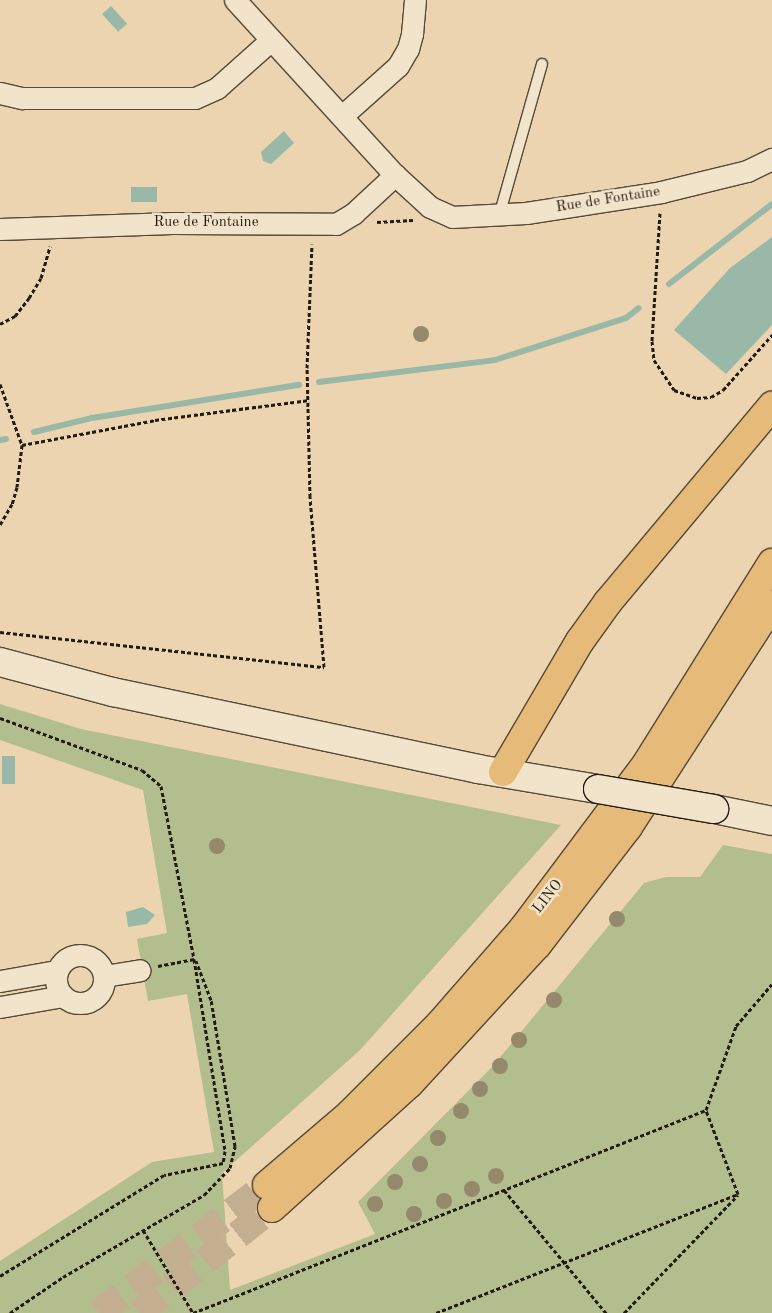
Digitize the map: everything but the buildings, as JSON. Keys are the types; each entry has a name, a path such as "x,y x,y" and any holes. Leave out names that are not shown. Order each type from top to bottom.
{"highway":[{"path":"503,772 580,641 608,602 772,406"},
{"name":"LINO","path":"772,563 647,763 523,929 440,1024 270,1196 410,1083 537,945 628,827 772,604"}],"street":[{"name":"Rue de Fontaine","path":"235,0 395,175 430,207 452,218 499,216 661,192 747,171 772,159"},
{"path":"342,116 398,66 410,42 415,0"},
{"path":"0,93 22,98 195,98 217,88 271,40"},
{"name":"Rue de Fontaine","path":"0,229 54,226 336,224 354,213 395,175"},
{"path":"0,662 113,692 503,772 772,821"},
{"path":"82,955 97,962 104,976 100,991 89,1001 73,1002 63,996 57,987 57,971 67,959 82,955"},
{"path":"104,976 140,970"},
{"path":"0,981 57,971"},
{"path":"0,1007 63,996"}],"lane":[{"path":"499,216 542,64"}],"path":[{"path":"661,192 652,341 654,360 663,376 674,390 697,398 711,397 723,390 772,335"},
{"path":"375,222 452,218"},
{"path":"0,632 324,667 310,497 308,400 313,224"},
{"path":"0,324 15,316 41,278 54,226"},
{"path":"0,384 22,446 17,486 12,504 0,526"},
{"path":"22,446 155,420 308,400"},
{"path":"0,718 142,770 161,786 194,958 225,1151 223,1163 164,1175 0,1276"},
{"path":"140,970 194,958"},
{"path":"10,1313 204,1194 230,1168 233,1154 211,1000 194,958"},
{"path":"738,1194 706,1110 736,1026 772,984"},
{"path":"143,1230 193,1313 706,1110"},
{"path":"504,1190 606,1313"},
{"path":"436,1313 738,1194"},
{"path":"624,1313 738,1194"}],"green space":[{"path":"0,704 81,729 561,825 360,1050 222,1173 230,1290 375,1234 358,1202 492,1067 644,883 666,877 700,877 723,845 772,854 772,1313 0,1313 0,1261 152,1162 214,1152 187,994 148,1001 137,939 167,933 143,790 0,740"}],"shaded area":[{"path":"111,6 127,24 118,32 102,14"},
{"path":"284,131 294,143 271,164 263,161 261,152"},
{"path":"131,187 157,187 157,202 131,202"},
{"path":"772,237 772,325 726,374 674,330 730,268"},
{"path":"2,756 15,756 15,784 2,784"},
{"path":"143,907 155,915 147,924 128,927 126,912"}],"waterway":[{"path":"669,284 772,204"},
{"path":"319,382 495,360 626,318 639,308"},
{"path":"34,432 92,418 299,385"},
{"path":"0,440 6,439"}],"tunnel":[{"path":"99,1313 267,1185"},
{"path":"139,1313 272,1208"}]}
